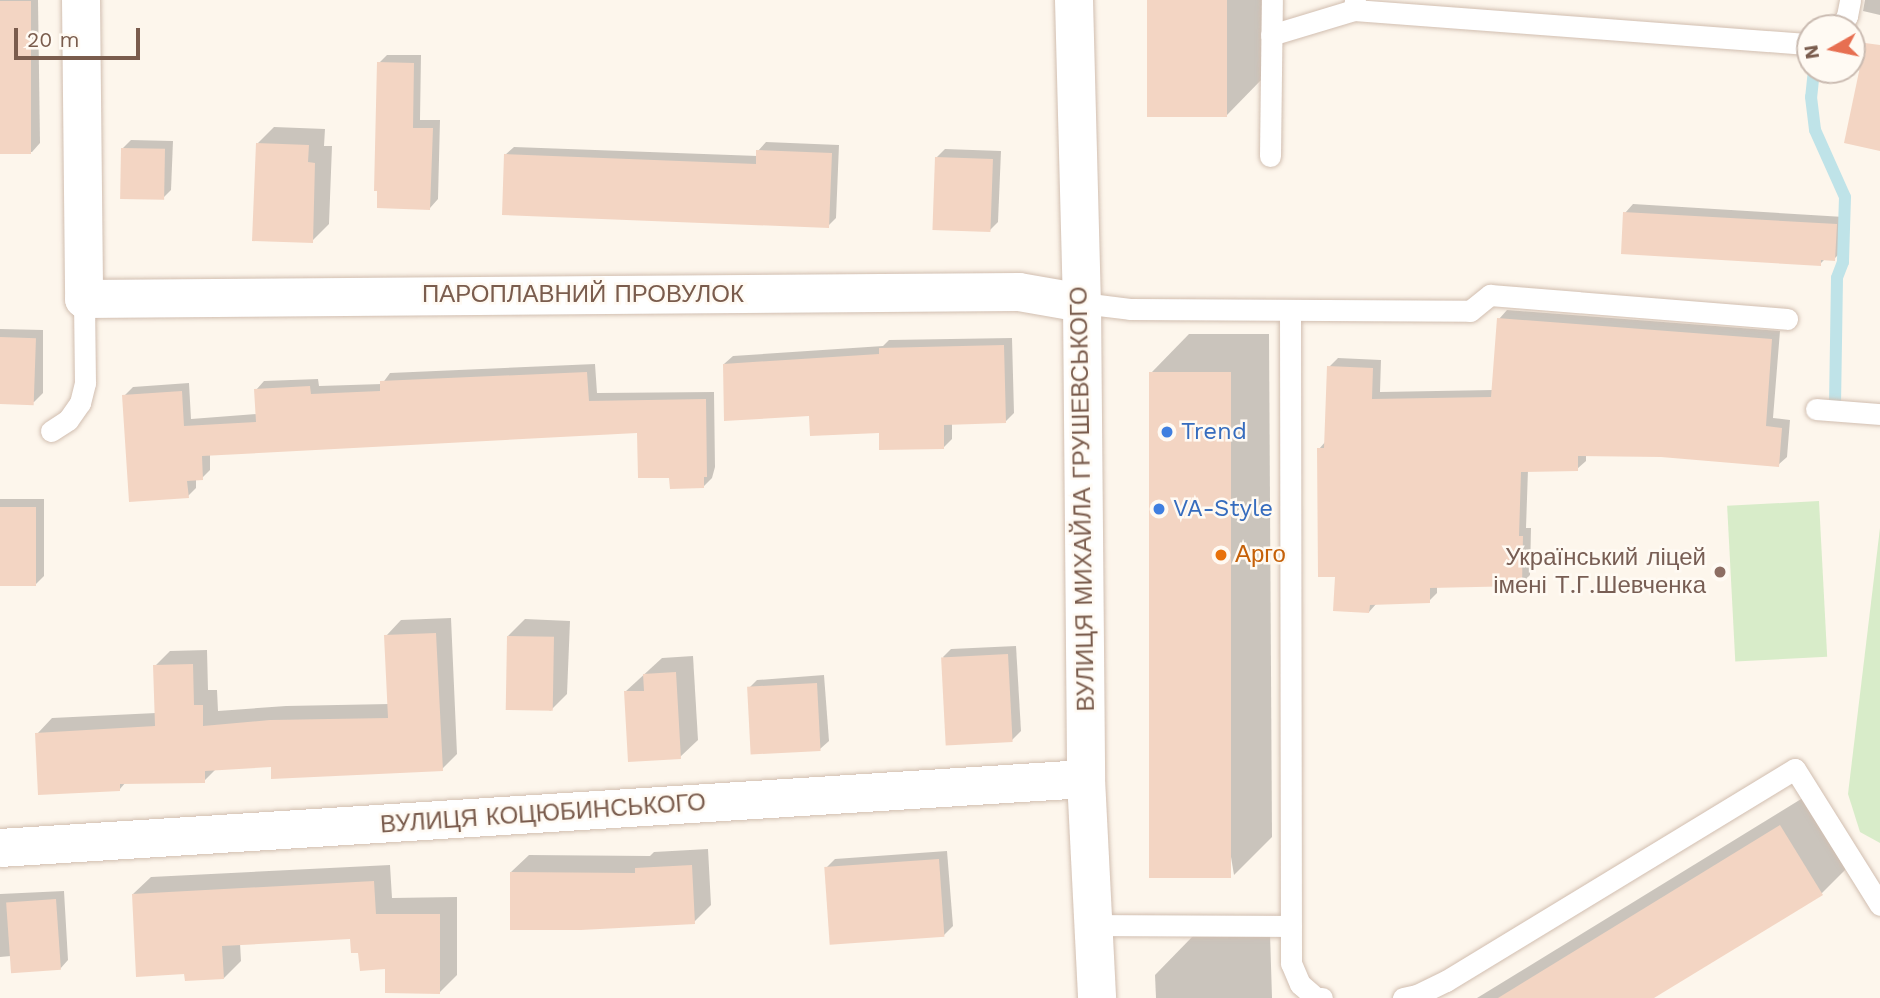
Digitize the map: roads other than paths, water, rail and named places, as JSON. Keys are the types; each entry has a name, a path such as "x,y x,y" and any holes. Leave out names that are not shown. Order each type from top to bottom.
{"street":[{"path":"81,0 84,299"},
{"name":"ВУЛИЦЯ МИХАЙЛА ГРУШЕВСЬКОГО","path":"1074,0 1082,303 1086,779 1091,925 1097,998"},
{"name":"ПАРОПЛАВНИЙ ПРОВУЛОК","path":"84,299 1019,292 1082,303"},
{"name":"ВУЛИЦЯ КОЦЮБИНСЬКОГО","path":"0,848 1086,779"}],"lane":[{"path":"1270,156 1272,0"},
{"path":"1271,35 1355,5 1796,43"},
{"path":"1082,303 1130,309 1470,312 1490,295 1787,319"},
{"path":"51,431 68,419 80,402 85,383 84,299"},
{"path":"1290,310 1291,963 1300,984 1316,998 1322,998"},
{"path":"1816,409 1880,414"},
{"path":"1403,998 1417,995 1446,981 1795,769 1880,905"},
{"path":"1091,925 1291,926"}],"waterway":[{"path":"1812,84 1811,97 1815,130 1845,197 1843,262 1837,278 1835,410"}],"place":[{"name":"Trend","path":"1167,432"},
{"name":"VA-Style","path":"1159,509"},
{"name":"Арго","path":"1221,555"},
{"name":"Український ліцей імені Т.Г.Шевченка","path":"1720,572"}]}
